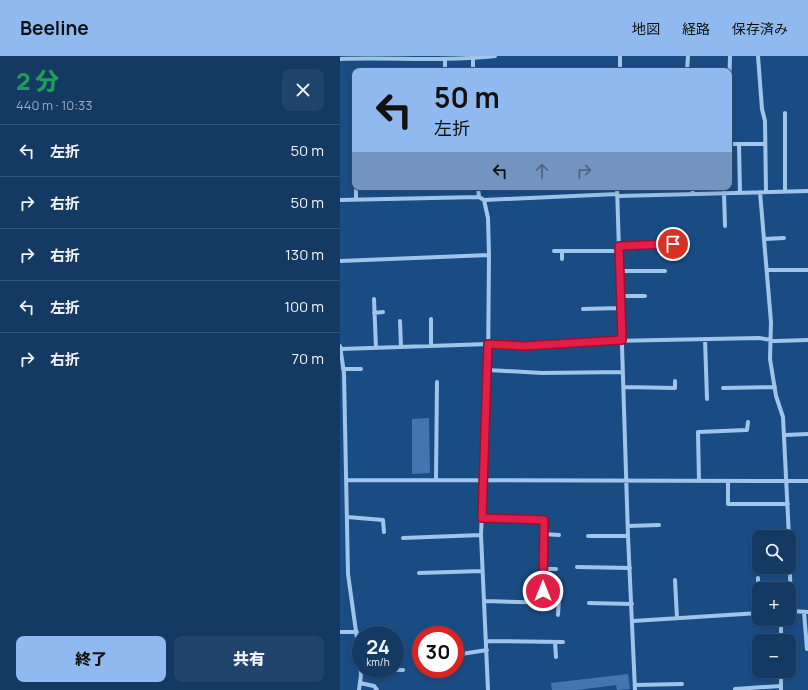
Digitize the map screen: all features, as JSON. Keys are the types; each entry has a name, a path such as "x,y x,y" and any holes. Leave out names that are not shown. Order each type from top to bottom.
{"street":[{"path":"340,58 445,59 495,56"},
{"path":"620,56 620,68"},
{"path":"687,68 688,56"},
{"path":"730,56 730,68"},
{"path":"758,56 762,109 765,121 766,192"},
{"path":"473,57 473,68"},
{"path":"445,59 445,68"},
{"path":"785,113 785,192"},
{"path":"732,144 765,144"},
{"path":"739,144 740,193"},
{"path":"356,190 356,200"},
{"path":"478,190 479,197"},
{"path":"617,190 628,536 635,688 682,684"},
{"path":"692,190 693,194"},
{"path":"340,200 479,197 484,200 617,195 808,191"},
{"path":"760,192 771,322 770,359 775,387 784,417 789,530"},
{"path":"724,193 725,226"},
{"path":"484,200 488,218 489,255 488,370 481,535 488,690"},
{"path":"765,239 784,238"},
{"path":"619,246 687,244"},
{"path":"554,251 619,251"},
{"path":"562,251 562,259"},
{"path":"340,261 489,255"},
{"path":"767,270 808,270"},
{"path":"620,271 665,271"},
{"path":"621,296 645,296"},
{"path":"374,299 376,348"},
{"path":"583,309 621,308"},
{"path":"374,313 383,312"},
{"path":"431,319 431,346"},
{"path":"400,321 401,347"},
{"path":"705,339 707,399"},
{"path":"356,626 348,574 346,480 342,407 343,369 341,347 376,348 488,344 524,346 622,340 808,340"},
{"path":"343,369 361,369"},
{"path":"488,370 542,373 623,372"},
{"path":"624,388 675,388 675,381"},
{"path":"436,480 437,382"},
{"path":"723,388 775,387"},
{"path":"699,481 698,432 747,430 748,422"},
{"path":"785,435 808,434"},
{"path":"340,482 346,480 483,479 808,481"},
{"path":"728,481 728,504 788,504"},
{"path":"482,518 544,520 543,603"},
{"path":"340,520 384,520 384,532"},
{"path":"628,526 659,525"},
{"path":"543,534 559,535"},
{"path":"403,538 481,535"},
{"path":"588,536 628,536"},
{"path":"543,568 556,568"},
{"path":"577,568 630,568"},
{"path":"419,573 482,571"},
{"path":"758,578 758,582"},
{"path":"675,580 677,618"},
{"path":"558,615 559,597"},
{"path":"484,601 558,603"},
{"path":"589,603 632,604"},
{"path":"796,611 806,612 807,648"},
{"path":"633,621 752,613"},
{"path":"340,632 352,632"},
{"path":"486,641 563,642"},
{"path":"555,642 556,657"},
{"path":"464,654 487,650"},
{"path":"359,690 360,678"},
{"path":"360,683 374,686 377,690"},
{"path":"734,689 781,688"}],"building":[{"path":"429,418 430,473 412,474 412,419"},
{"path":"628,674 630,689 617,690 616,685 577,690 552,690 551,683"}],"route":[{"path":"543,591 544,520 482,518 488,344 501,346 524,346 563,342 622,340 619,246 673,244"}]}
